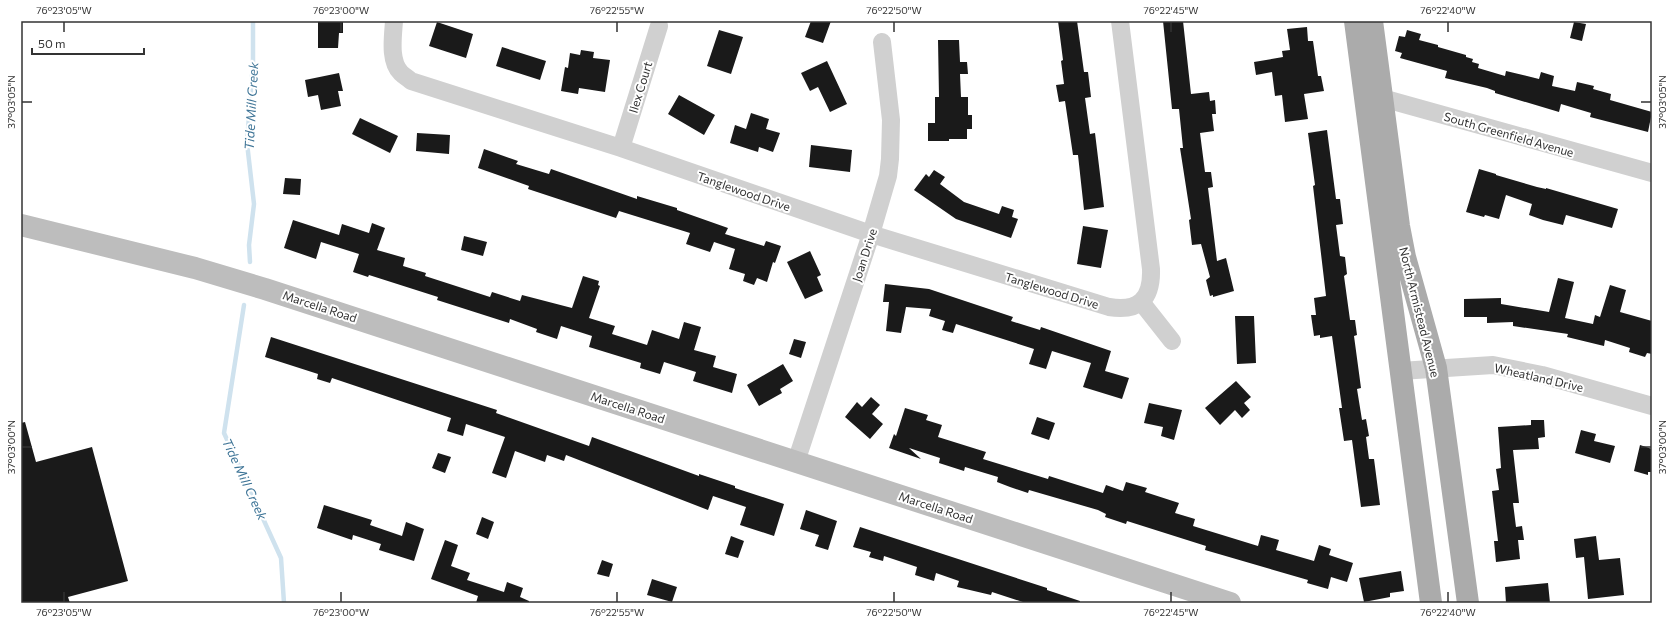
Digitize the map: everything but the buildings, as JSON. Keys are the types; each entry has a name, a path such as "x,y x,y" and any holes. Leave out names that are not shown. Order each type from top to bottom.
{"main road":[{"name":"North Armistead Avenue","path":"1355,21 1373,99 1405,257 1436,368 1468,603"},
{"name":"North Armistead Avenue","path":"1372,21 1373,99 1400,371 1431,603"}],"street":[{"name":"Tanglewood Drive","path":"394,21 393,50 395,63 400,73 411,80 621,148 871,234 1108,307 1119,309 1131,308 1142,303"},
{"path":"1120,21 1151,269 1151,281 1148,294 1142,303 1172,341"},
{"name":"Ilex Court","path":"621,148 659,26"},
{"name":"Joan Drive","path":"796,462 871,234 888,176 891,120 882,42"},
{"name":"South Greenfield Avenue","path":"1373,99 1652,173"},
{"name":"Marcella Road","path":"21,226 244,282 1230,603"},
{"name":"Wheatland Drive","path":"1400,371 1492,365 1542,375 1652,406"}],"waterway":[{"name":"Tide Mill Creek","path":"250,262 249,245 254,204 247,143 253,63 253,21"},
{"name":"Tide Mill Creek","path":"244,305 224,433 281,558 284,603"}]}
